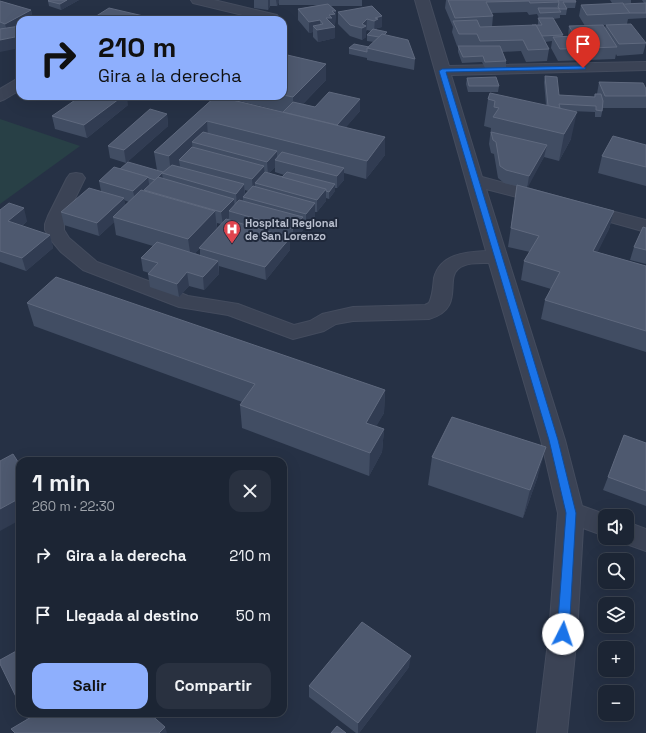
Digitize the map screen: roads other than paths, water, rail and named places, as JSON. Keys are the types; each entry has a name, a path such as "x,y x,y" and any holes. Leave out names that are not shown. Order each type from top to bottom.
{"street":[{"path":"198,0 264,16"},
{"path":"422,0 497,257 554,440 571,513 563,634 552,733"},
{"path":"442,71 646,66"},
{"path":"0,96 16,86"},
{"path":"76,178 54,224 56,234 62,242 90,266 186,302 231,309 293,332 317,326 329,319 340,316 429,312 435,310 440,306 444,277 447,269 452,264 459,260 497,257"},
{"path":"476,181 646,226"},
{"path":"571,513 598,523"},
{"path":"634,536 646,540"}],"place":[{"name":"Hospital Regional de San Lorenzo","path":"232,244"}]}
